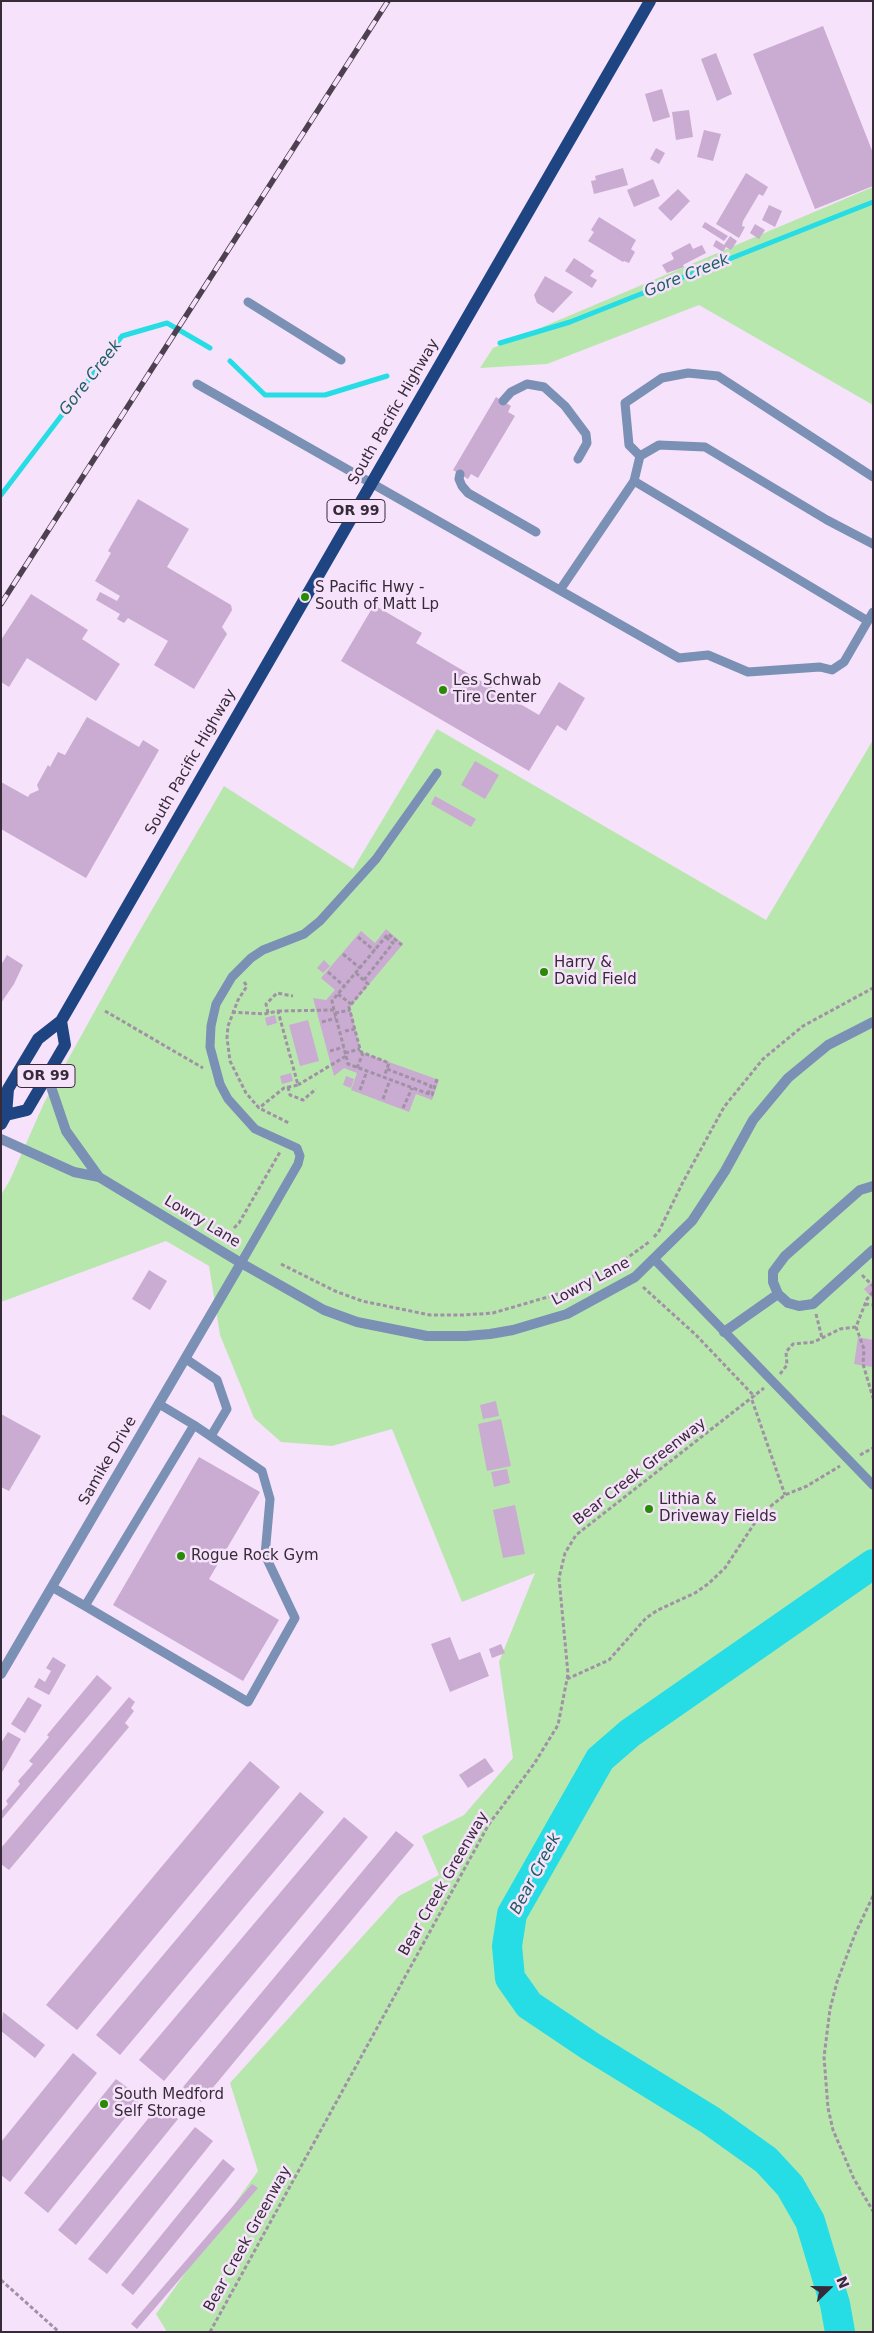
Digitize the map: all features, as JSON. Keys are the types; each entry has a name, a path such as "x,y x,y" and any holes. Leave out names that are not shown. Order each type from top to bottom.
{"main road":[{"name":"South Pacific Highway","path":"4,1120 8,1089 38,1039 61,1021 650,1"},
{"name":"South Pacific Highway","path":"4,1120 27,1110 64,1045 61,1021"}],"street":[{"name":"Lowry Lane","path":"1,1139 74,1172 99,1177 241,1263 324,1310 357,1322 395,1330 446,1337 514,1330 566,1314 632,1279 655,1260 702,1208 753,1120 788,1078 828,1046 873,1022"},
{"name":"Lowry Lane","path":"47,1075 66,1131 99,1177"},
{"path":"873,1186 860,1190 785,1256 773,1272 772,1282 778,1294 788,1303 800,1306 813,1304 873,1250"},
{"name":"Samike Drive","path":"1,1674 241,1263"},
{"path":"724,1332 778,1294"}],"lane":[{"path":"248,302 341,360"},
{"path":"640,456 629,444 625,403 662,378 688,373 718,376 873,477"},
{"path":"197,384 679,658 708,654 748,672 820,667 832,670 844,662 873,612"},
{"path":"503,401 511,392 526,384 544,387 565,406 586,434 586,443 578,459"},
{"path":"560,590 634,481 640,456 659,445 705,447 827,520 873,544"},
{"path":"460,474 459,479 468,493 536,532"},
{"path":"634,481 868,621"},
{"path":"241,1263 298,1164 300,1156 297,1148 255,1129 228,1098 214,1066 210,1046 214,1012 226,985 234,974 263,950 300,936 320,921 376,859 437,772"},
{"path":"655,1260 873,1484"},
{"path":"186,1358 217,1380 227,1409 211,1436"},
{"path":"52,1587 248,1702 295,1618 265,1555 270,1499 262,1471 211,1436 159,1404"},
{"path":"85,1606 194,1426"}],"path":[{"path":"402,946 388,934 332,1001 345,1054 348,1064 428,1094 432,1095 437,1079"},
{"path":"358,936 380,959"},
{"path":"364,980 393,942 386,937"},
{"path":"344,954 360,968"},
{"path":"328,972 344,986"},
{"path":"356,973 368,984 351,1004 350,1010 360,1049 363,1053 389,1063 384,1077"},
{"path":"234,974 247,986 232,1012 227,1038 230,1061 246,1093 259,1108 289,1123"},
{"path":"281,1264 335,1291 362,1301 430,1315 493,1313 558,1294 623,1261 650,1242 659,1232 683,1182 724,1107 763,1059 803,1026 873,988"},
{"path":"268,1013 266,1004 277,993 292,996"},
{"path":"338,994 351,1004"},
{"path":"232,1012 335,1012 350,1010"},
{"path":"105,1011 204,1068 230,1061"},
{"path":"278,1011 298,1085"},
{"path":"322,1022 336,1018"},
{"path":"345,1031 355,1029"},
{"path":"330,1051 344,1047"},
{"path":"259,1108 288,1087 298,1085 345,1054 360,1049"},
{"path":"357,1068 363,1053"},
{"path":"387,1069 431,1086 428,1094"},
{"path":"360,1090 367,1071"},
{"path":"407,1086 410,1078"},
{"path":"382,1099 390,1080"},
{"path":"288,1087 290,1095 304,1100 316,1089"},
{"path":"403,1108 412,1088"},
{"path":"234,1228 239,1223 280,1152"},
{"path":"643,1287 696,1335 753,1398 785,1495"},
{"path":"873,1292 865,1304 856,1327 864,1349 863,1364 873,1398"},
{"path":"865,1304 873,1305"},
{"path":"817,1319 822,1338"},
{"path":"782,1371 787,1365 786,1352 789,1347 822,1338 840,1329 856,1327"},
{"name":"Bear Creek Greenway","path":"210,2332 489,1824 534,1764 558,1725 567,1679 559,1578 566,1553 576,1535 761,1391"},
{"path":"856,1457 873,1448"},
{"path":"567,1679 609,1660 646,1618 658,1610 695,1593 708,1584 737,1551 754,1524 785,1495 807,1486 848,1462"},
{"path":"873,1896 855,1934 837,1982 829,2018 824,2057 828,2108 833,2130 854,2180 873,2211"},
{"path":"1,2280 59,2332"}],"green space":[{"path":"873,187 873,405 699,305 547,364 480,368 493,348"},
{"name":"Lithia & Driveway Fields","path":"437,729 766,920 873,740 873,2332 167,2332 156,2314 258,2171 230,2083 399,1896 439,1875 422,1836 464,1815 513,1758 499,1662 535,1573 462,1602 392,1429 332,1446 281,1442 254,1418 220,1335 209,1266 166,1241 1,1302 1,1195 10,1180 44,1103 128,951 224,786 353,869"}],"building":[{"path":"823,26 873,153 873,186 815,209 753,54"},
{"path":"716,53 732,94 717,101 701,59"},
{"path":"662,89 670,117 653,122 645,94"},
{"path":"689,110 693,137 676,140 672,112"},
{"path":"704,130 721,134 713,161 697,157"},
{"path":"656,148 665,153 659,164 650,159"},
{"path":"623,168 628,185 594,194 591,181 596,180 595,176"},
{"path":"746,173 768,187 763,196 759,194 743,221 742,226 745,227 739,238 716,224"},
{"path":"653,179 660,196 634,207 627,190"},
{"path":"678,189 690,201 671,221 658,208"},
{"path":"769,205 782,211 775,227 762,220"},
{"path":"599,217 636,240 631,249 635,252 629,263 623,262 588,241 594,232 591,230"},
{"path":"705,222 728,236 724,241 702,227"},
{"path":"755,224 765,230 759,239 750,233"},
{"path":"730,236 737,241 731,250 726,247 723,252 713,246 716,240 724,245"},
{"path":"690,243 693,249 702,245 706,253 683,265 684,267 667,273 662,265 674,259 671,253"},
{"path":"574,258 594,271 590,276 597,280 592,288 565,271"},
{"path":"545,276 573,292 553,313 537,303 534,295"},
{"path":"496,397 511,406 508,412 515,416 478,478 471,474 468,479 453,470"},
{"path":"138,499 189,529 167,567 231,605 232,610 222,627 227,634 194,689 154,665 168,641 128,618 124,623 117,619 120,614 96,600 100,592 117,601 120,596 95,581 111,553 108,551"},
{"path":"31,594 88,630 82,639 120,664 96,701 27,658 9,687 1,682 1,640"},
{"name":"Les Schwab Tire Center","path":"374,605 422,633 416,643 539,715 559,682 585,698 566,731 557,725 529,771 341,661"},
{"path":"87,717 139,747 143,740 159,750 86,878 1,829 1,782 28,797 39,790 37,785 48,765 50,767 58,752 65,755"},
{"path":"475,761 499,775 485,799 461,785"},
{"path":"435,796 476,819 471,827 431,804"},
{"path":"386,929 403,944 350,1007 361,1052 439,1080 432,1100 416,1094 409,1112 351,1090 357,1073 344,1068 334,1076 313,998 326,1000 335,990 321,978 361,931 375,943"},
{"path":"7,955 23,965 14,984 1,1003 1,965"},
{"path":"324,960 330,966 323,973 317,968"},
{"path":"275,1015 277,1023 267,1026 265,1018"},
{"path":"308,1020 319,1061 300,1066 289,1025"},
{"path":"291,1073 293,1081 282,1084 280,1076"},
{"path":"346,1076 354,1079 351,1088 343,1085"},
{"path":"149,1270 167,1281 150,1310 132,1299"},
{"path":"873,1281 873,1299 864,1289"},
{"path":"858,1337 873,1340 872,1367 854,1364"},
{"path":"496,1401 499,1416 483,1419 480,1405"},
{"path":"1,1414 41,1436 9,1491 1,1487"},
{"path":"501,1419 511,1466 487,1471 478,1424"},
{"path":"199,1457 260,1492 209,1579 279,1620 243,1681 113,1605"},
{"path":"507,1469 510,1483 494,1487 491,1472"},
{"path":"515,1505 525,1554 503,1558 493,1510"},
{"path":"450,1637 459,1660 480,1652 489,1676 450,1692 431,1644"},
{"path":"501,1644 505,1653 492,1658 489,1649"},
{"path":"53,1657 66,1665 49,1695 34,1687 39,1678 45,1682 51,1671 46,1668"},
{"path":"97,1675 112,1688 1,1820 1,1812 8,1804 6,1801 20,1784 18,1781 33,1764 29,1761 49,1737 47,1735"},
{"path":"28,1697 42,1705 25,1733 11,1724"},
{"path":"129,1697 135,1702 131,1708 134,1711 125,1723 129,1727 9,1870 1,1864 1,1848"},
{"path":"8,1732 21,1739 1,1774 1,1743"},
{"path":"485,1758 494,1771 468,1788 459,1775"},
{"path":"250,1761 280,1787 77,2030 46,2005"},
{"path":"300,1792 324,1812 120,2055 96,2035"},
{"path":"344,1817 368,1837 164,2081 139,2060"},
{"path":"396,1831 414,1845 201,2102 183,2087"},
{"path":"3,2012 45,2045 35,2058 1,2031"},
{"path":"73,2053 97,2073 10,2182 1,2175 1,2142"},
{"path":"116,2079 141,2098 48,2213 24,2193"},
{"path":"160,2104 178,2119 76,2245 58,2230"},
{"path":"195,2127 213,2141 107,2274 88,2259"},
{"path":"223,2159 235,2169 133,2295 121,2285"},
{"path":"252,2184 258,2188 137,2329 131,2324"}],"waterway":[{"name":"Gore Creek","path":"500,343 570,322 873,202"},
{"name":"Gore Creek","path":"1,495 122,336 167,323 210,348"},
{"name":"Gore Creek","path":"230,361 265,395 325,395 387,376"},
{"name":"Bear Creek","path":"840,2332 835,2304 810,2221 790,2186 766,2160 710,2120 590,2046 529,2005 510,1978 507,1946 512,1914 600,1759 630,1733 873,1564"}],"railway":[{"path":"1,604 388,1"}],"place":[{"name":"S Pacific Hwy - South of Matt Lp","path":"305,597"},
{"name":"Les Schwab Tire Center","path":"443,690"},
{"name":"Harry & David Field","path":"544,972"},
{"name":"Lithia & Driveway Fields","path":"649,1509"},
{"name":"Rogue Rock Gym","path":"181,1556"},
{"name":"South Medford Self Storage","path":"104,2104"}]}
